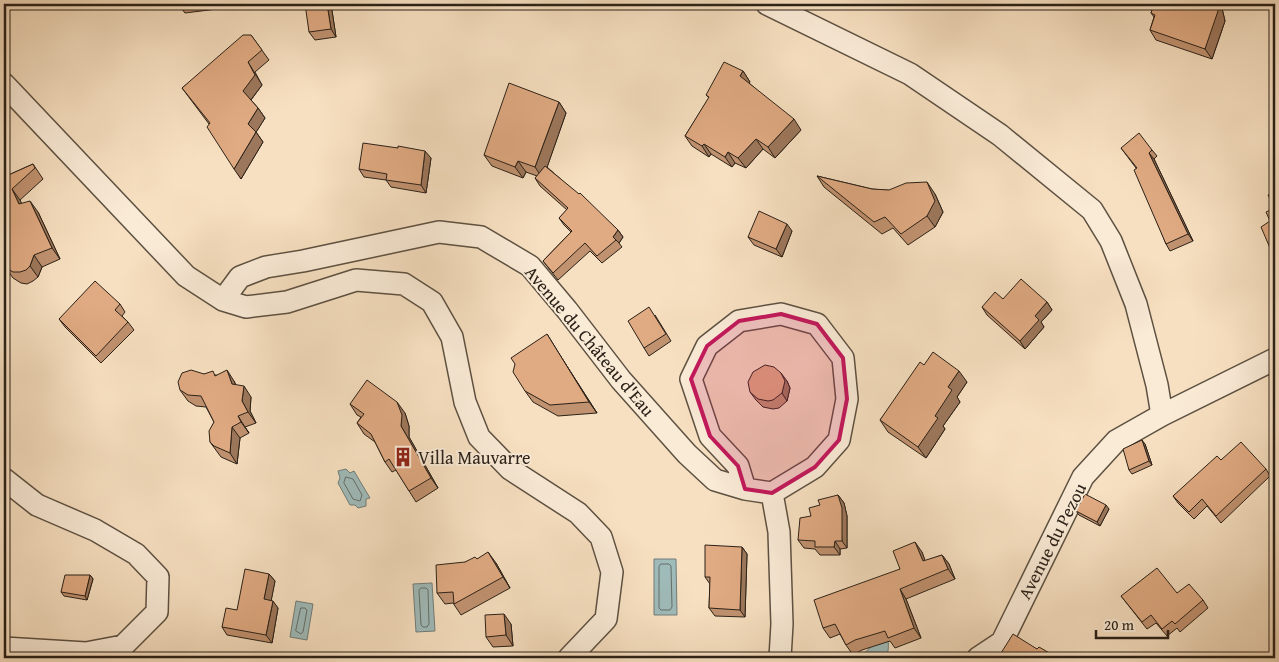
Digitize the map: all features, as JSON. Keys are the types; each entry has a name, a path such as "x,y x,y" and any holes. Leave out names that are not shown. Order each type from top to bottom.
{"street":[{"path":"767,4 910,74 1000,135 1092,210 1111,241 1136,304 1157,385 1162,415"},
{"path":"4,84 186,276 223,300 246,307 287,302 356,280 404,284 432,302 452,337 465,402 479,437 510,469 578,513 600,538 612,572 606,619 570,658"},
{"name":"Avenue du Château d'Eau","path":"223,300 240,278 266,267 439,232 481,237 530,266 621,380 694,460 715,480 745,489 772,493"},
{"path":"745,489 738,466 710,436 691,379 708,346 739,321 781,314 817,324 844,358 847,399 839,440 815,467 772,493 780,532 782,624 780,658"},
{"name":"Avenue du Pezou","path":"978,658 1002,642 1083,477 1116,441 1162,415 1275,359"},
{"path":"4,479 37,505 96,530 136,554 158,577 157,612 124,646 86,652 4,648"}],"highlighted area":[{"path":"781,314 817,324 843,358 847,399 839,440 815,467 772,493 745,489 738,466 710,436 691,379 707,346 739,321"}],"water":[{"path":"346,469 350,473 354,471 370,498 366,499 366,506 358,508 355,505 350,505 338,483 340,478 338,471"},
{"path":"654,559 676,559 677,615 654,615"},
{"path":"432,583 435,631 416,632 413,584"},
{"path":"296,601 313,604 307,640 290,637"},
{"path":"875,639 888,639 887,653 885,656 878,658 867,658 863,654 869,649"}],"building":[{"path":"305,4 327,4 331,29 309,32"},
{"path":"1154,4 1216,4 1218,11 1205,49 1150,30 1155,15 1151,13"},
{"path":"243,35 251,35 262,50 248,62 255,75 243,91 258,108 248,124 256,132 234,169 207,127 210,123 182,88"},
{"path":"724,62 743,71 740,76 794,119 768,147 756,139 738,158 728,152 725,157 704,144 702,146 685,136 709,97 706,95"},
{"path":"509,83 559,102 535,167 518,161 515,167 484,155"},
{"path":"1139,133 1152,150 1149,153 1188,234 1166,244 1134,170 1137,168 1121,148"},
{"path":"363,143 398,148 398,146 425,151 421,185 386,180 387,174 359,169"},
{"path":"33,164 35,168 12,189 19,204 30,201 52,248 34,255 30,266 26,270 13,272 5,267 4,264 4,251 8,241 4,231 4,177"},
{"path":"545,166 580,193 618,230 613,237 616,240 597,256 585,243 553,273 543,261 572,231 559,218 568,208 535,178"},
{"path":"817,176 872,189 889,190 906,183 927,182 935,201 927,216 901,234 885,217 874,222"},
{"path":"1275,191 1275,208 1268,195"},
{"path":"1275,208 1275,246 1270,248 1261,227 1270,221 1266,212"},
{"path":"759,211 787,224 776,249 748,237"},
{"path":"1021,279 1047,302 1035,316 1039,320 1020,341 982,307 995,292 1003,299"},
{"path":"95,281 120,304 115,310 128,322 96,356 59,319"},
{"path":"649,307 666,334 644,348 628,321"},
{"path":"547,334 589,402 550,405 525,391 513,372 515,364 511,358"},
{"path":"933,352 959,371 948,387 952,390 935,416 938,418 918,447 880,420 920,362 924,365"},
{"path":"765,365 774,367 781,373 785,381 782,393 773,400 768,401 758,399 750,392 748,382 753,372"},
{"path":"191,370 204,374 213,371 215,376 227,370 232,384 244,386 242,401 248,412 238,416 241,422 232,427 230,453 214,446 210,442 209,431 214,422 201,396 188,395 180,390 178,382 182,373"},
{"name":"Villa Mauvarre","path":"367,380 397,402 402,415 401,426 431,478 409,491 389,459 385,462 371,434 357,423 364,414 350,404"},
{"path":"1142,440 1149,461 1129,470 1123,449"},
{"path":"1241,442 1266,469 1216,516 1202,499 1189,512 1173,496 1217,456 1221,460"},
{"path":"1085,494 1106,505 1097,522 1076,511"},
{"path":"838,495 842,508 842,541 835,541 834,547 815,547 815,541 798,540 800,518 811,516 809,508 820,505 818,500"},
{"path":"915,542 923,561 942,555 948,569 900,589 914,628 888,638 885,631 855,640 846,645 835,624 823,628 814,600 900,569 893,551"},
{"path":"705,545 742,547 740,610 709,608 710,577 705,577"},
{"path":"488,552 503,577 454,604 453,592 437,593 436,565 465,562 475,557 477,559"},
{"path":"1157,568 1177,593 1189,584 1203,600 1175,624 1172,621 1162,629 1151,615 1142,622 1121,596"},
{"path":"245,569 269,574 264,599 273,601 266,635 222,627 226,608 237,610"},
{"path":"65,575 90,575 85,596 61,592"},
{"path":"504,614 506,635 486,637 485,615"},
{"path":"1013,634 1037,649 1039,647 1058,658 1010,658 1001,653"}],"place":[{"name":"Villa Mauvarre","path":"403,457"}]}
